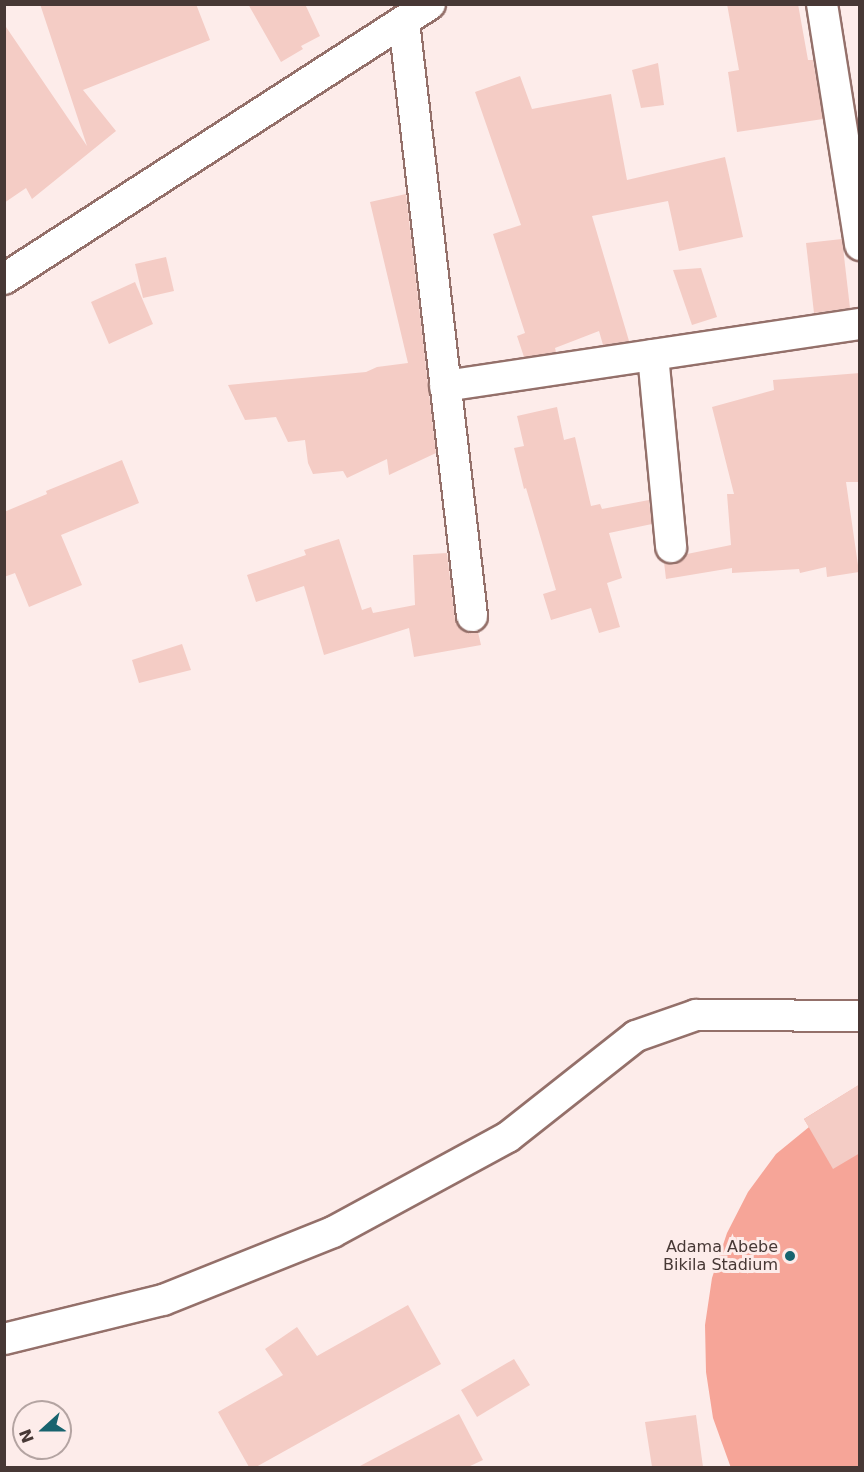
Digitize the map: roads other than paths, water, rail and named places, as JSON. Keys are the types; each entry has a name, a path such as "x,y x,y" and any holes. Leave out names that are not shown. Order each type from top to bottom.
{"street":[{"path":"4,279 430,4"},
{"path":"822,4 860,245"},
{"path":"404,21 472,616"},
{"path":"445,386 860,324"},
{"path":"653,356 671,547"},
{"path":"4,1339 163,1300 333,1232 508,1137 636,1036 696,1015 860,1016"}],"place":[{"name":"Adama Abebe Bikila Stadium","path":"790,1256"}]}
